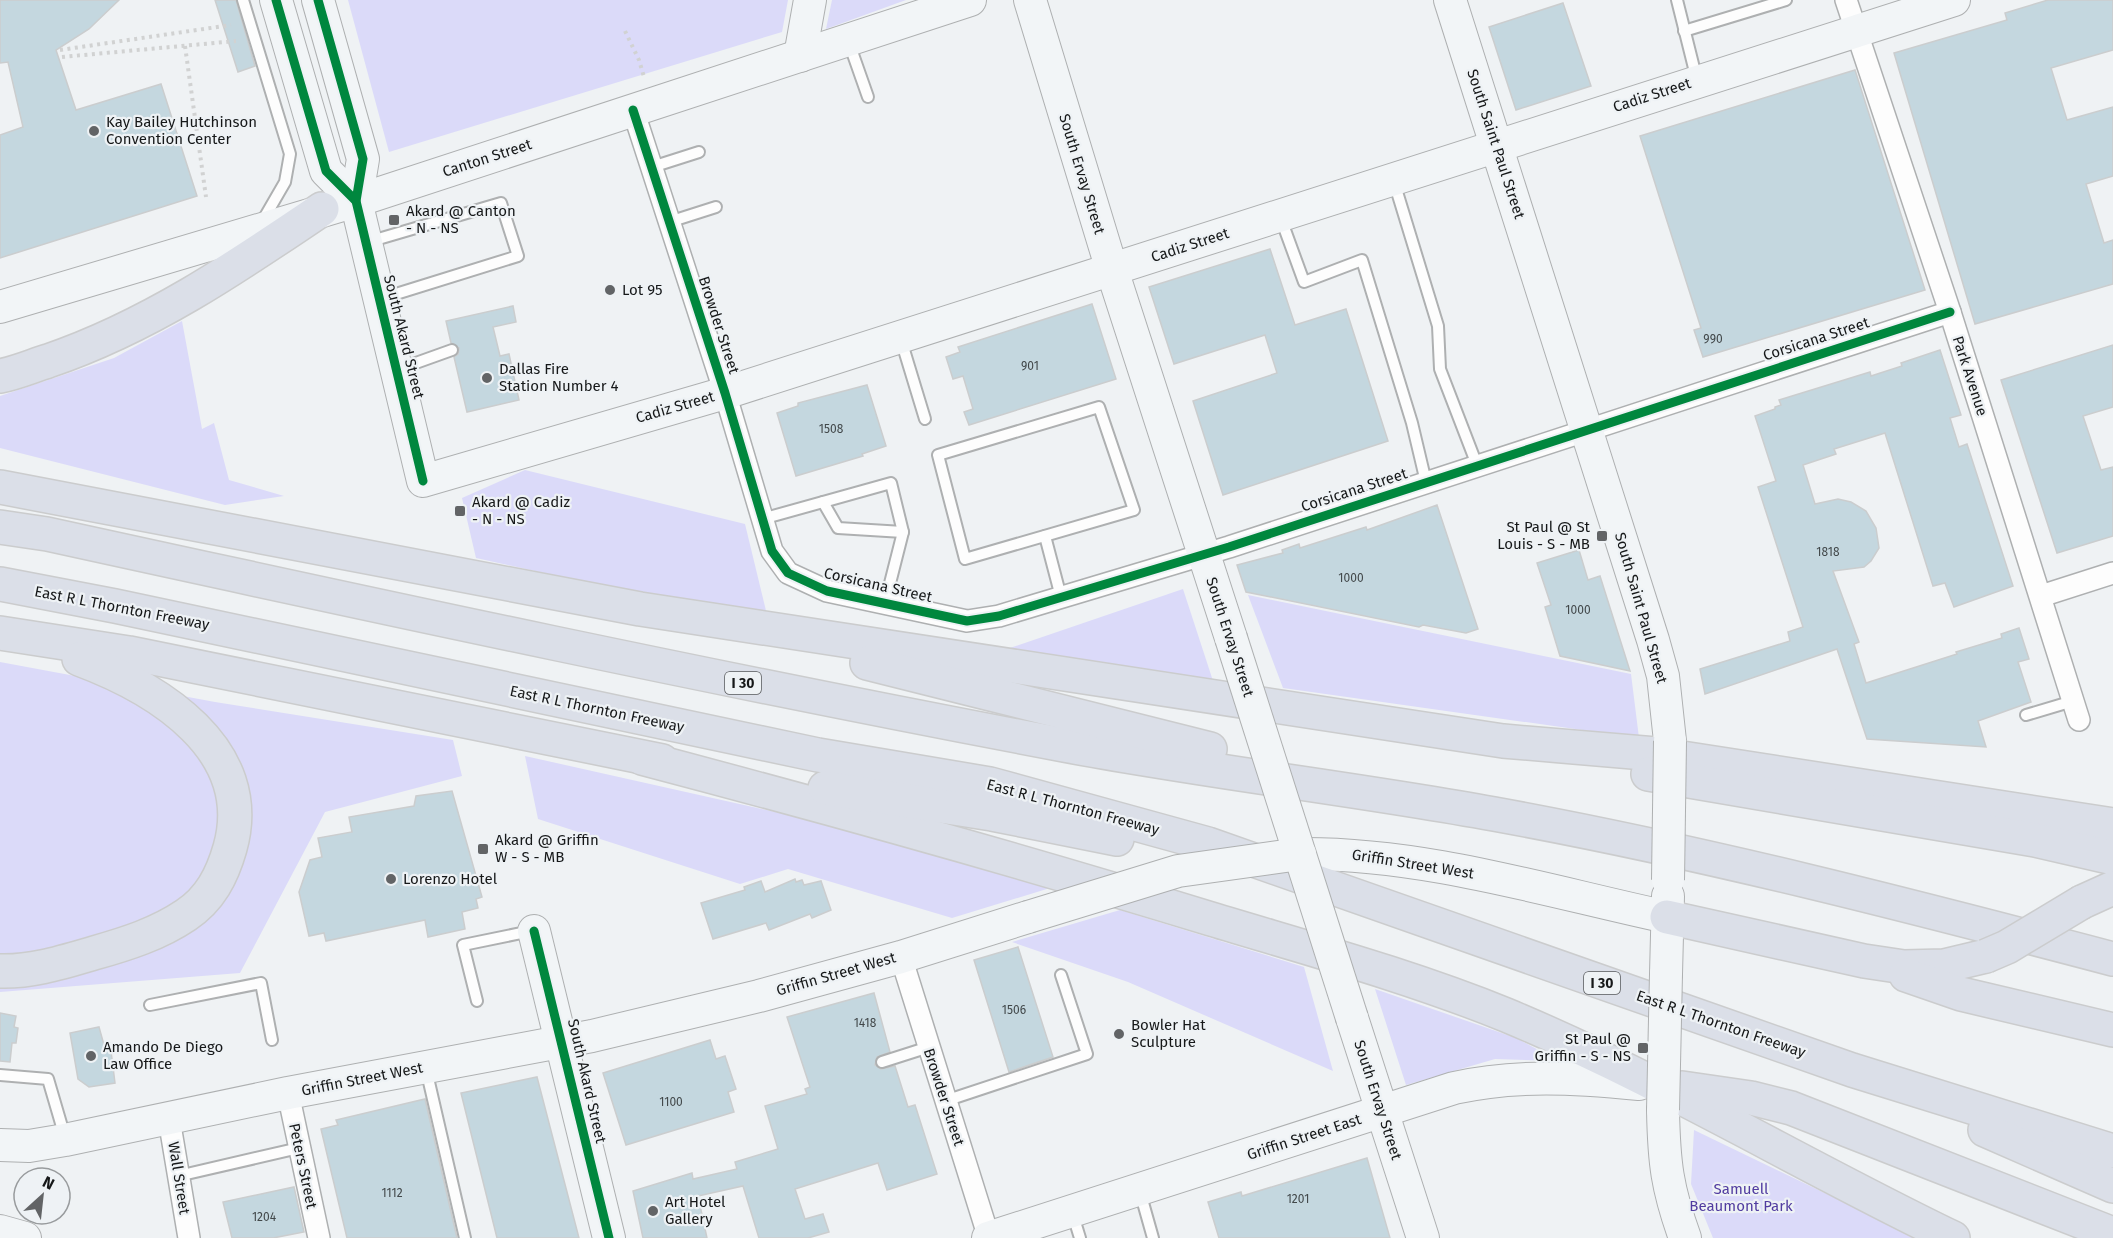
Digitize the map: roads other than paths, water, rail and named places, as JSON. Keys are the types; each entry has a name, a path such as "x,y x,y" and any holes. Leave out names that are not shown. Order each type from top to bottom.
{"highway":[{"path":"0,376 88,347 157,313 225,274 322,209"},
{"path":"0,487 640,609 1503,741 1666,755 2113,825"},
{"name":"I 30","path":"0,527 47,534 514,636 860,707 1077,748 1492,813 1711,857 1888,900 2113,959"},
{"name":"East R L Thornton Freeway","path":"0,584 115,606 818,755 990,784 1208,844 1852,1070 2113,1151"},
{"path":"640,609 1283,767 1492,813"},
{"path":"6,634 129,653 642,758 992,814 1145,844 1208,844"},
{"path":"0,971 45,967 132,942 187,915 207,897 222,874 233,836 235,805 227,775 214,749 190,722 119,674 6,634"},
{"path":"1503,741 1585,763 2035,840 2113,858"},
{"path":"642,758 923,832 1370,967 1501,1013 1588,1050 1953,1238"},
{"path":"1864,962 1904,967 1944,966 1986,956 2007,947 2082,902 2113,888"},
{"path":"1888,900 2113,941"},
{"path":"1668,916 1864,962 1961,993 2113,1030"},
{"path":"1852,1070 2113,1185"},
{"path":"1663,1098 1706,1089 1750,1098 1817,1117 2113,1234"}],"main road":[{"path":"276,0 326,171 356,201"},
{"name":"South Akard Street","path":"318,0 363,159 356,201 423,481"},
{"path":"800,56 810,0"},
{"name":"Canton Street","path":"0,307 256,231 322,209 356,201 970,0"},
{"name":"South Ervay Street","path":"1030,0 1202,555 1231,638 1381,1113 1423,1238"},
{"name":"South Saint Paul Street","path":"1450,0 1587,428 1653,640 1664,685 1670,741 1663,1098 1664,1159 1669,1193 1685,1238"},
{"name":"Cadiz Street","path":"423,481 725,393 1697,80 1954,0"},
{"name":"Griffin Street West","path":"14,1146 65,1140 288,1093 562,1041 759,996 901,957 1178,871 1300,854 1385,857 1447,868 1668,916"},
{"name":"South Akard Street","path":"534,931 609,1238"},
{"name":"Griffin Street East","path":"988,1238 1076,1224 1139,1188 1454,1088 1489,1080 1565,1077 1620,1083 1663,1098"},
{"path":"0,1164 14,1146"}],"street":[{"name":"Park Avenue","path":"1846,0 1950,312 2076,710"},
{"name":"Browder Street","path":"633,110 725,393 772,551"},
{"name":"Corsicana Street","path":"772,551 788,573 826,591 967,621 980,620 1202,555 1587,428 1950,312"},
{"path":"2041,596 2113,573"},
{"name":"Browder Street","path":"901,957 988,1238"},
{"name":"Peters Street","path":"288,1093 319,1238"},
{"name":"Wall Street","path":"169,1119 189,1238"}],"lane":[{"path":"243,0 290,154 285,182 256,231"},
{"path":"1677,0 1697,80"},
{"path":"1684,31 1786,0"},
{"path":"848,40 868,97"},
{"path":"651,167 699,152"},
{"path":"1393,179 1438,326 1440,369 1477,465"},
{"path":"366,243 501,203 518,256 380,298"},
{"path":"669,222 716,207"},
{"path":"1280,216 1304,282 1362,260 1412,423 1426,482"},
{"path":"900,337 925,419"},
{"path":"397,370 452,350"},
{"path":"1100,406 1134,510 1044,536 965,559 938,455 1100,406"},
{"path":"762,519 891,483 903,532 885,603"},
{"path":"823,501 838,528 903,532"},
{"path":"1044,536 1061,597"},
{"path":"2026,715 2076,710"},
{"path":"477,1001 463,945 534,931"},
{"path":"945,1101 1088,1054 1062,975"},
{"path":"150,1005 261,983 272,1040"},
{"path":"882,1062 928,1047"},
{"path":"425,1067 465,1238"},
{"path":"0,1075 48,1079 65,1140"},
{"path":"178,1176 299,1148"},
{"path":"1139,1188 1153,1238"}],"place":[{"name":"Kay Bailey Hutchinson Convention Center","path":"94,131"},
{"name":"Akard @ Canton - N - NS","path":"394,220"},
{"name":"Lot 95","path":"610,290"},
{"name":"Dallas Fire Station Number 4","path":"487,378"},
{"name":"Akard @ Cadiz - N - NS","path":"460,511"},
{"name":"St Paul @ St Louis - S - MB","path":"1602,536"},
{"name":"Akard @ Griffin W - S - MB","path":"483,849"},
{"name":"Lorenzo Hotel","path":"391,879"},
{"name":"Bowler Hat Sculpture","path":"1119,1034"},
{"name":"St Paul @ Griffin - S - NS","path":"1643,1048"},
{"name":"Amando De Diego Law Office","path":"91,1056"},
{"name":"Art Hotel Gallery","path":"653,1211"}],"park label":[{"name":"Samuell Beaumont Park","path":"1741,1198"}]}
